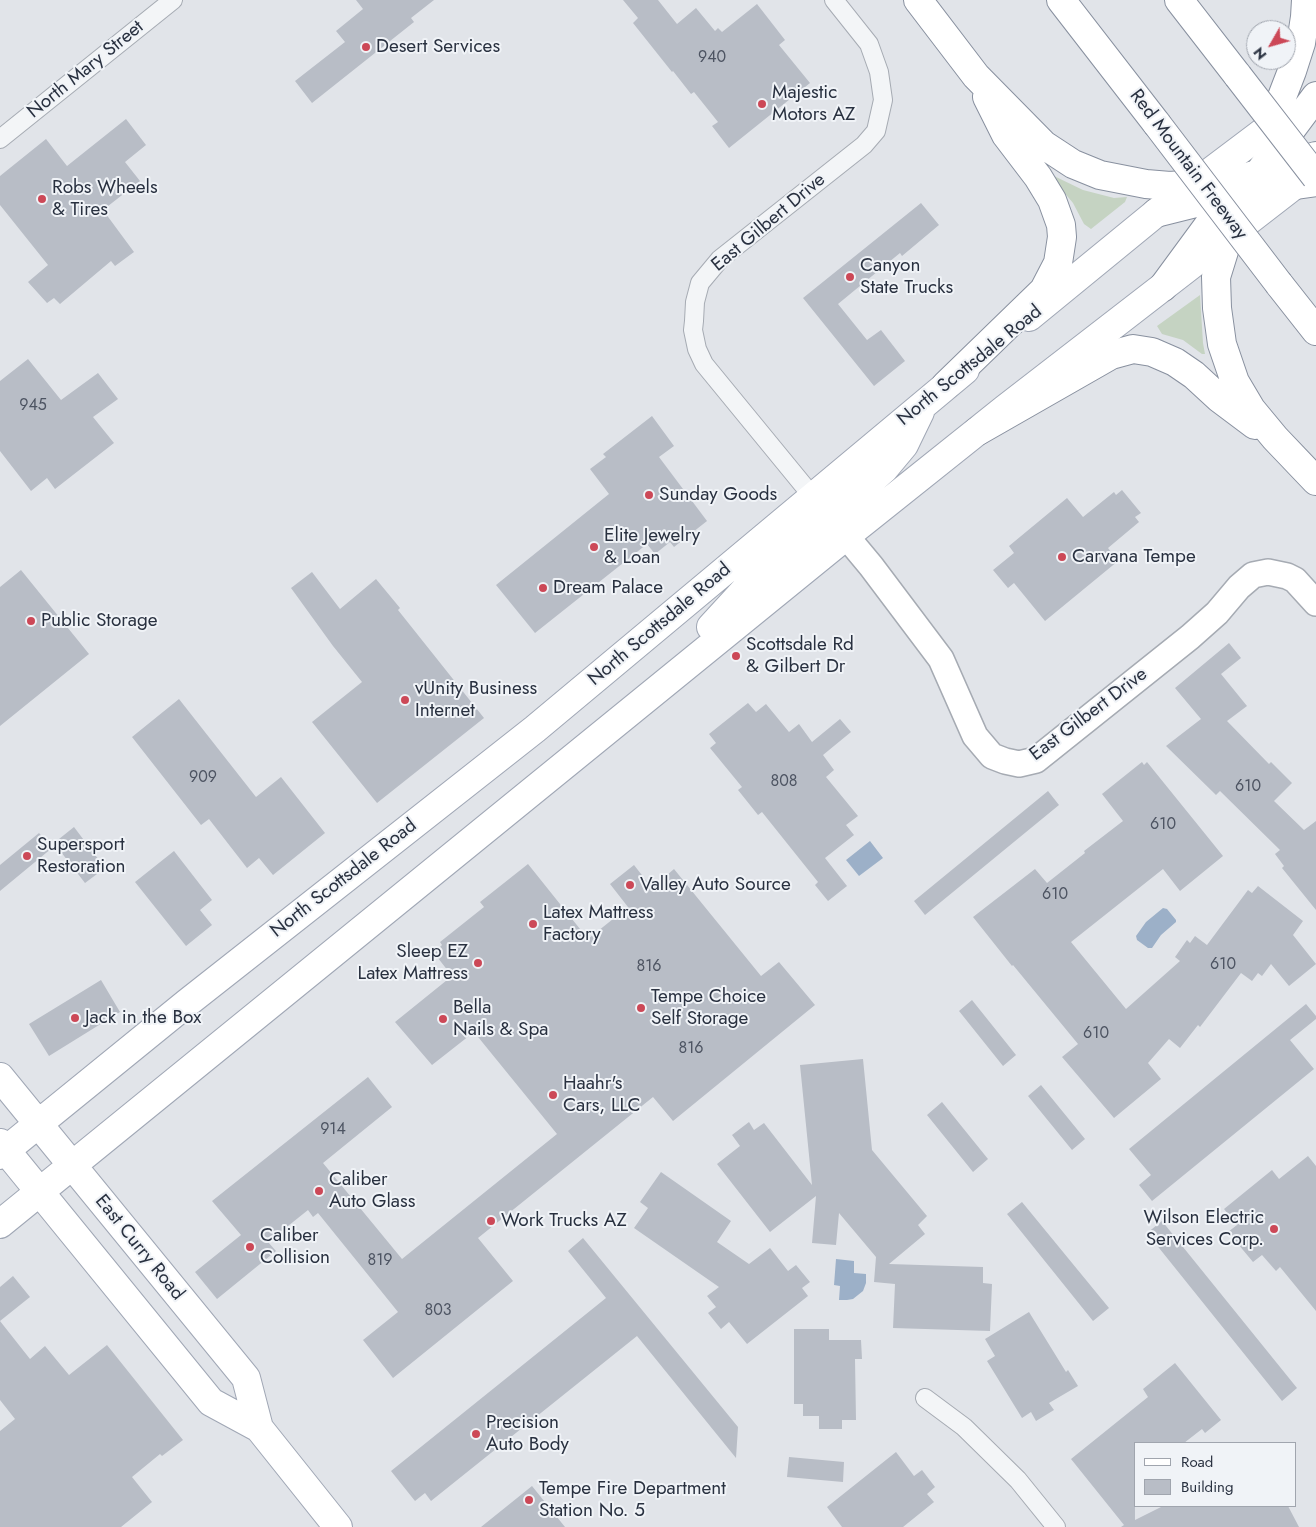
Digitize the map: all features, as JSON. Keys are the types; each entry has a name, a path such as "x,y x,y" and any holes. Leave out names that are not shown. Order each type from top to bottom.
{"main road":[{"path":"918,0 976,76 1044,145 1073,164 1100,175 1146,184 1170,186 1195,184 1246,185 1309,181"},
{"name":"Red Mountain Freeway","path":"1061,0 1316,331"},
{"path":"1179,0 1238,76 1309,181"},
{"path":"1306,0 1301,43 1292,71 1246,185 1216,277 1217,308 1222,344 1235,382 1251,409 1275,438 1316,481"},
{"path":"846,536 839,528 837,520 839,513 848,501 884,469 904,445 936,393 1044,290 1058,263 1062,237 1061,225 1052,200 1038,177 1006,135 976,76"},
{"name":"North Scottsdale Road","path":"2,1149 38,1123 187,1002 535,729 936,393 1156,213 1316,92"},
{"path":"1163,286 1316,96"},
{"path":"1156,213 1246,185 1316,156"},
{"path":"0,1224 715,641 978,430 1163,286 1229,236 1309,181 1316,168"},
{"path":"978,430 1111,355 1133,349 1152,352 1175,362 1194,375 1246,419 1275,438"},
{"path":"674,676 703,634 756,578 815,528 820,519 821,510 813,497"},
{"name":"East Curry Road","path":"0,1077 246,1378 259,1428"},
{"name":"East Curry Road","path":"2,1149 40,1191 211,1402 259,1428 338,1527"}],"street":[{"name":"North Mary Street","path":"0,139 173,0"},
{"name":"East Gilbert Drive","path":"813,497 704,364 697,349 693,330 695,302 700,284 720,259 864,145 876,131 883,100 879,72 869,44 834,0"},
{"name":"East Gilbert Drive","path":"846,536 932,645 941,660 975,736 992,756 1019,764 1036,760 1190,637 1217,613 1253,575 1268,572 1287,576 1295,580 1306,590 1316,603"},
{"path":"924,1398 964,1427 978,1440 1029,1492 1056,1527"}],"green space":[{"path":"1054,176 1083,190 1114,198 1127,197 1125,202 1091,229 1084,224 1073,203 1053,179 1052,177"},
{"path":"1200,295 1205,354 1202,354 1183,340 1162,334 1157,326"}],"water":[{"path":"870,841 883,858 859,876 846,860"},
{"path":"1163,908 1167,909 1176,922 1161,935 1152,948 1148,948 1137,940 1136,936 1146,922"},
{"path":"836,1259 854,1261 854,1273 866,1274 866,1283 863,1291 853,1299 839,1300 840,1286 834,1285"}],"building":[{"path":"356,0 434,0 411,18 414,22 312,103 295,81 345,42 336,31 363,9"},
{"path":"623,0 658,0 677,24 696,8 715,31 718,28 722,32 757,4 785,40 779,45 810,83 729,148 712,126 718,122 694,92 691,94 672,72 633,23 638,18"},
{"path":"126,119 146,145 125,162 140,181 103,210 134,252 115,266 111,261 60,304 54,298 47,303 28,282 48,265 0,205 0,176 46,139 67,166"},
{"name":"Canyon State Trucks","path":"921,203 939,225 902,256 900,253 838,304 867,340 881,330 905,361 874,386 803,298"},
{"path":"28,359 61,400 98,373 118,399 93,417 114,443 55,489 47,478 31,491 0,451 0,381"},
{"path":"652,416 674,446 659,457 707,521 674,547 670,542 655,554 647,544 535,633 496,585 609,494 590,469 606,457 603,454"},
{"name":"Carvana Tempe","path":"1122,490 1141,513 1135,517 1139,522 1108,548 1118,561 1045,621 1014,583 1008,588 993,570 1014,553 1009,546 1067,498 1083,517 1114,492 1116,495"},
{"name":"Public Storage","path":"21,570 89,654 0,726 0,587"},
{"name":"vUnity Business Internet","path":"312,572 340,609 376,579 400,608 398,610 484,718 377,803 312,722 362,682 291,588"},
{"path":"1229,643 1241,658 1221,674 1247,706 1227,721 1269,764 1271,762 1292,783 1274,801 1304,830 1316,821 1316,910 1282,868 1284,866 1275,854 1280,850 1220,791 1216,795 1166,746 1201,719 1175,688"},
{"path":"179,699 256,797 281,777 325,833 273,875 259,858 247,868 209,819 201,825 132,737"},
{"path":"748,703 756,712 766,704 789,732 799,724 812,742 840,719 851,732 823,755 834,770 826,777 858,816 846,825 854,835 825,858 847,886 828,901 815,885 818,882 762,812 758,815 738,790 742,787 710,748 716,743 709,734"},
{"path":"1142,762 1144,765 1147,762 1223,856 1180,891 1163,869 1071,942 1126,1009 1180,961 1175,957 1187,940 1190,943 1195,936 1207,945 1248,890 1252,893 1258,886 1303,921 1293,935 1316,964 1289,986 1271,964 1262,976 1258,973 1252,981 1241,973 1200,1027 1198,1025 1180,1048 1169,1039 1148,1063 1161,1079 1114,1118 1062,1057 1078,1044 973,917 1035,869 1047,883 1123,821 1102,794"},
{"path":"1048,791 1059,805 925,915 914,901"},
{"path":"74,827 105,868 85,883 54,843"},
{"name":"Supersport Restoration","path":"39,833 52,848 0,891 0,865"},
{"path":"174,851 212,900 200,910 212,925 186,946 135,882"},
{"path":"528,864 588,939 628,907 610,884 634,865 652,888 674,869 761,976 779,962 815,1005 673,1121 653,1097 478,1238 513,1281 393,1378 363,1340 398,1312 318,1213 313,1217 308,1210 268,1242 276,1251 217,1299 195,1272 241,1235 212,1201 368,1077 392,1107 323,1163 402,1259 557,1134 474,1032 432,1065 395,1022 452,976 434,953 442,945 440,942 484,907 480,902"},
{"name":"Jack in the Box","path":"101,980 120,1012 49,1056 29,1024"},
{"path":"972,1000 1016,1055 1003,1066 959,1011"},
{"path":"1306,1004 1316,1016 1316,1019 1290,1040 1314,1069 1152,1201 1139,1185 1151,1175 1129,1149"},
{"path":"863,1059 872,1150 927,1216 918,1225 925,1234 889,1264 983,1267 983,1283 992,1284 990,1331 893,1328 895,1284 874,1282 876,1257 839,1213 836,1245 812,1243 816,1196 770,1232 717,1164 740,1146 732,1135 749,1122 754,1130 764,1123 812,1185 800,1065"},
{"path":"1041,1085 1085,1139 1072,1150 1028,1096"},
{"path":"942,1102 988,1159 973,1172 927,1115"},
{"name":"Wilson Electric Services Corp.","path":"1308,1156 1316,1166 1316,1311 1280,1267 1276,1271 1262,1255 1253,1262 1228,1232 1237,1225 1224,1209 1272,1170 1279,1179"},
{"path":"661,1172 731,1221 717,1242 749,1264 770,1248 788,1271 796,1265 810,1282 802,1288 808,1296 747,1344 729,1322 721,1329 708,1313 716,1307 707,1296 719,1287 634,1228 648,1208 640,1202"},
{"path":"1022,1202 1109,1308 1093,1321 1007,1214"},
{"path":"1162,1221 1297,1388 1282,1401 1147,1233"},
{"name":"Precision Auto Body","path":"583,1238 738,1427 736,1458 637,1336 431,1501 425,1493 415,1501 391,1471 606,1298 568,1251"},
{"path":"13,1276 30,1297 0,1321 0,1287"},
{"path":"1029,1312 1066,1372 1068,1370 1078,1386 1049,1403 1054,1410 1036,1421 1031,1412 1022,1418 987,1361 995,1356 985,1339"},
{"path":"0,1321 30,1359 45,1346 69,1375 107,1345 183,1440 162,1456 160,1454 132,1477 152,1502 121,1527 0,1527 0,1431 15,1419 0,1400"},
{"path":"794,1329 829,1329 829,1340 861,1340 862,1359 855,1359 856,1420 842,1420 842,1429 819,1429 819,1416 803,1416 803,1404 794,1404"},
{"path":"1175,1363 1221,1420 1205,1433 1202,1429 1185,1442 1134,1442 1135,1520 1161,1507 1289,1507 1299,1527 1121,1527 1124,1525 1071,1459 1148,1397 1143,1389"},
{"path":"896,1452 914,1476 922,1470 935,1487 927,1494 934,1502 903,1527 842,1527 827,1507"},
{"path":"789,1457 844,1462 843,1482 787,1477"},
{"name":"Tempe Fire Department Station No. 5","path":"532,1486 565,1527 481,1527"}],"place":[{"name":"Desert Services","path":"366,47"},
{"name":"Majestic Motors AZ","path":"762,104"},
{"name":"Robs Wheels & Tires","path":"42,199"},
{"name":"Canyon State Trucks","path":"850,277"},
{"name":"Sunday Goods","path":"649,495"},
{"name":"Elite Jewelry & Loan","path":"594,547"},
{"name":"Carvana Tempe","path":"1062,557"},
{"name":"Dream Palace","path":"543,588"},
{"name":"Public Storage","path":"31,621"},
{"name":"Scottsdale Rd & Gilbert Dr","path":"736,656"},
{"name":"vUnity Business Internet","path":"405,700"},
{"name":"Supersport Restoration","path":"27,856"},
{"name":"Valley Auto Source","path":"630,885"},
{"name":"Latex Mattress Factory","path":"533,924"},
{"name":"Sleep EZ Latex Mattress","path":"478,963"},
{"name":"Tempe Choice Self Storage","path":"641,1008"},
{"name":"Jack in the Box","path":"75,1018"},
{"name":"Bella Nails & Spa","path":"443,1019"},
{"name":"Haahr's Cars, LLC","path":"553,1095"},
{"name":"Caliber Auto Glass","path":"319,1191"},
{"name":"Work Trucks AZ","path":"491,1221"},
{"name":"Wilson Electric Services Corp.","path":"1274,1229"},
{"name":"Caliber Collision","path":"250,1247"},
{"name":"Precision Auto Body","path":"476,1434"},
{"name":"Tempe Fire Department Station No. 5","path":"529,1500"}]}
